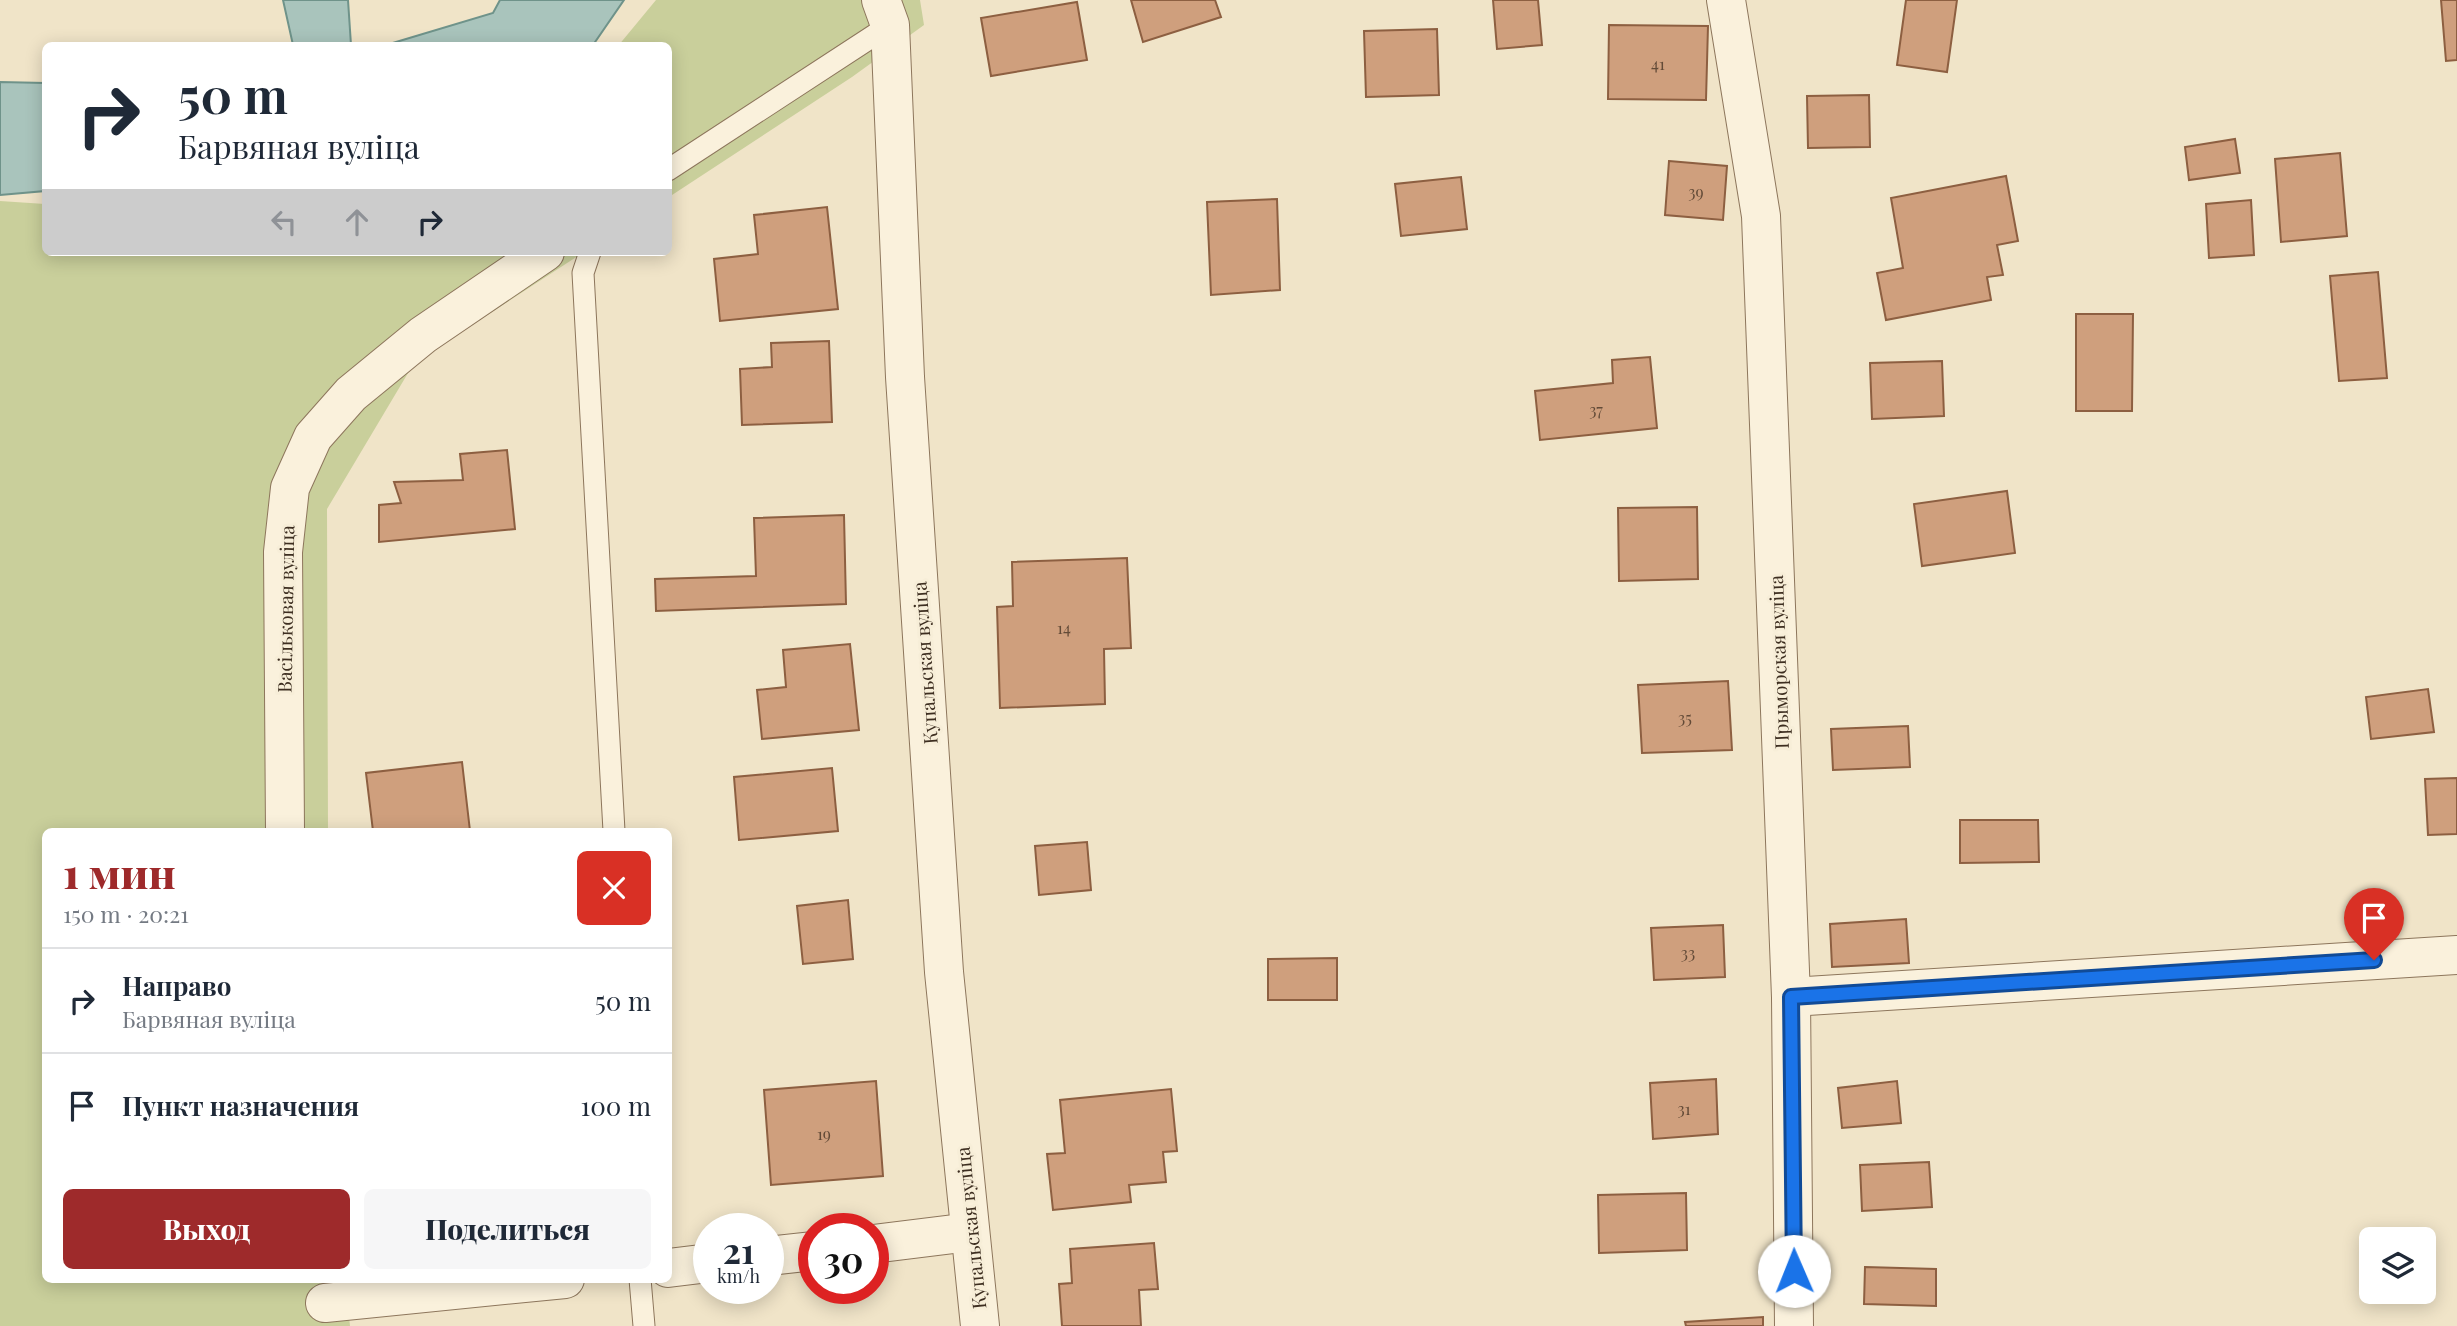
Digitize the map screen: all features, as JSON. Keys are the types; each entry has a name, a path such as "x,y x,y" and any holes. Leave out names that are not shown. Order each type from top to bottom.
{"street":[{"name":"Прыморская вуліца","path":"1726,0 1760,216 1791,997 1794,1326"},
{"name":"Купальская вуліца","path":"886,13 909,446 944,972 980,1326"},
{"name":"Васільковая вуліца","path":"285,828 283,552 290,488 313,437 351,394 423,335 539,256"},
{"path":"1791,997 2457,955"},
{"path":"889,1242 970,1232"},
{"path":"672,1268 693,1265"},
{"path":"325,1303 525,1283"}],"lane":[{"path":"672,167 886,13"},
{"path":"589,256 583,274 614,828"},
{"path":"640,1283 644,1326"}],"green space":[{"path":"656,0 920,0 924,25 852,77 672,195 672,42 621,42"},
{"path":"0,201 42,204 42,256 578,256 414,363 327,509 328,828 42,828 42,1283 345,1283 350,1326 0,1326"}],"water":[{"path":"283,0 348,0 351,42 292,42"},
{"path":"500,0 624,0 595,42 396,42 493,13"},
{"path":"0,82 42,83 42,191 0,195"}],"building":[{"path":"1131,0 1215,0 1221,17 1143,42"},
{"path":"1493,0 1538,0 1542,45 1497,49"},
{"path":"1906,0 1957,0 1947,72 1897,65"},
{"path":"2441,0 2457,0 2457,60 2446,61"},
{"path":"1077,2 1087,60 991,76 981,18"},
{"path":"1609,25 1708,26 1706,100 1608,99"},
{"path":"1437,29 1439,95 1366,97 1364,31"},
{"path":"1869,95 1870,147 1808,148 1807,96"},
{"path":"2235,139 2240,173 2189,180 2185,147"},
{"path":"2340,153 2347,236 2281,242 2275,159"},
{"path":"1669,161 1727,166 1723,220 1665,215"},
{"path":"2006,176 2018,241 1997,245 2003,275 1987,277 1991,300 1886,320 1877,273 1903,268 1891,198"},
{"path":"1461,177 1467,229 1401,236 1395,184"},
{"path":"1277,199 1280,290 1211,295 1207,202"},
{"path":"2251,200 2254,255 2209,258 2206,204"},
{"path":"827,207 838,309 720,321 714,259 758,254 754,215"},
{"path":"2378,272 2387,378 2339,381 2330,276"},
{"path":"2076,314 2133,314 2132,411 2076,411"},
{"path":"829,341 832,422 742,425 740,369 772,367 771,343"},
{"path":"1650,357 1657,428 1540,440 1535,391 1613,383 1612,360"},
{"path":"1942,361 1944,416 1872,419 1870,363"},
{"path":"507,450 515,529 379,542 379,505 401,503 394,482 463,480 460,454"},
{"path":"2007,491 2015,553 1922,566 1914,504"},
{"path":"1697,507 1698,579 1619,581 1618,508"},
{"path":"844,515 846,604 656,611 655,579 756,576 754,518"},
{"path":"1127,558 1131,648 1104,649 1105,704 1000,708 997,607 1013,606 1012,562"},
{"path":"850,644 859,730 762,739 757,690 786,687 783,650"},
{"path":"1728,681 1732,750 1642,753 1638,685"},
{"path":"2428,689 2434,732 2371,739 2366,697"},
{"path":"1908,726 1910,767 1833,770 1831,729"},
{"path":"462,762 470,828 373,828 366,773"},
{"path":"832,768 838,831 739,840 734,777"},
{"path":"2457,778 2457,834 2428,835 2425,779"},
{"path":"1960,820 2038,820 2039,862 1960,863"},
{"path":"1087,842 1091,890 1039,895 1035,846"},
{"path":"848,900 853,959 803,964 797,906"},
{"path":"1906,919 1909,963 1832,967 1830,924"},
{"path":"1723,925 1725,977 1654,980 1651,928"},
{"path":"1337,958 1337,1000 1268,1000 1268,959"},
{"path":"1716,1079 1718,1134 1653,1139 1650,1083"},
{"path":"876,1081 883,1176 771,1185 764,1090"},
{"path":"1897,1081 1901,1123 1842,1128 1838,1088"},
{"path":"1171,1089 1177,1151 1163,1152 1166,1182 1129,1185 1131,1202 1053,1210 1047,1154 1065,1153 1060,1100"},
{"path":"1929,1162 1932,1207 1862,1211 1860,1165"},
{"path":"1686,1193 1687,1250 1599,1253 1598,1195"},
{"path":"1154,1243 1158,1289 1139,1290 1141,1326 1062,1326 1059,1284 1072,1283 1070,1249"},
{"path":"1865,1267 1936,1269 1936,1306 1864,1304"},
{"path":"1763,1317 1763,1326 1686,1326 1685,1322"}],"route":[{"path":"1794,1271 1791,997 2374,960"}]}
